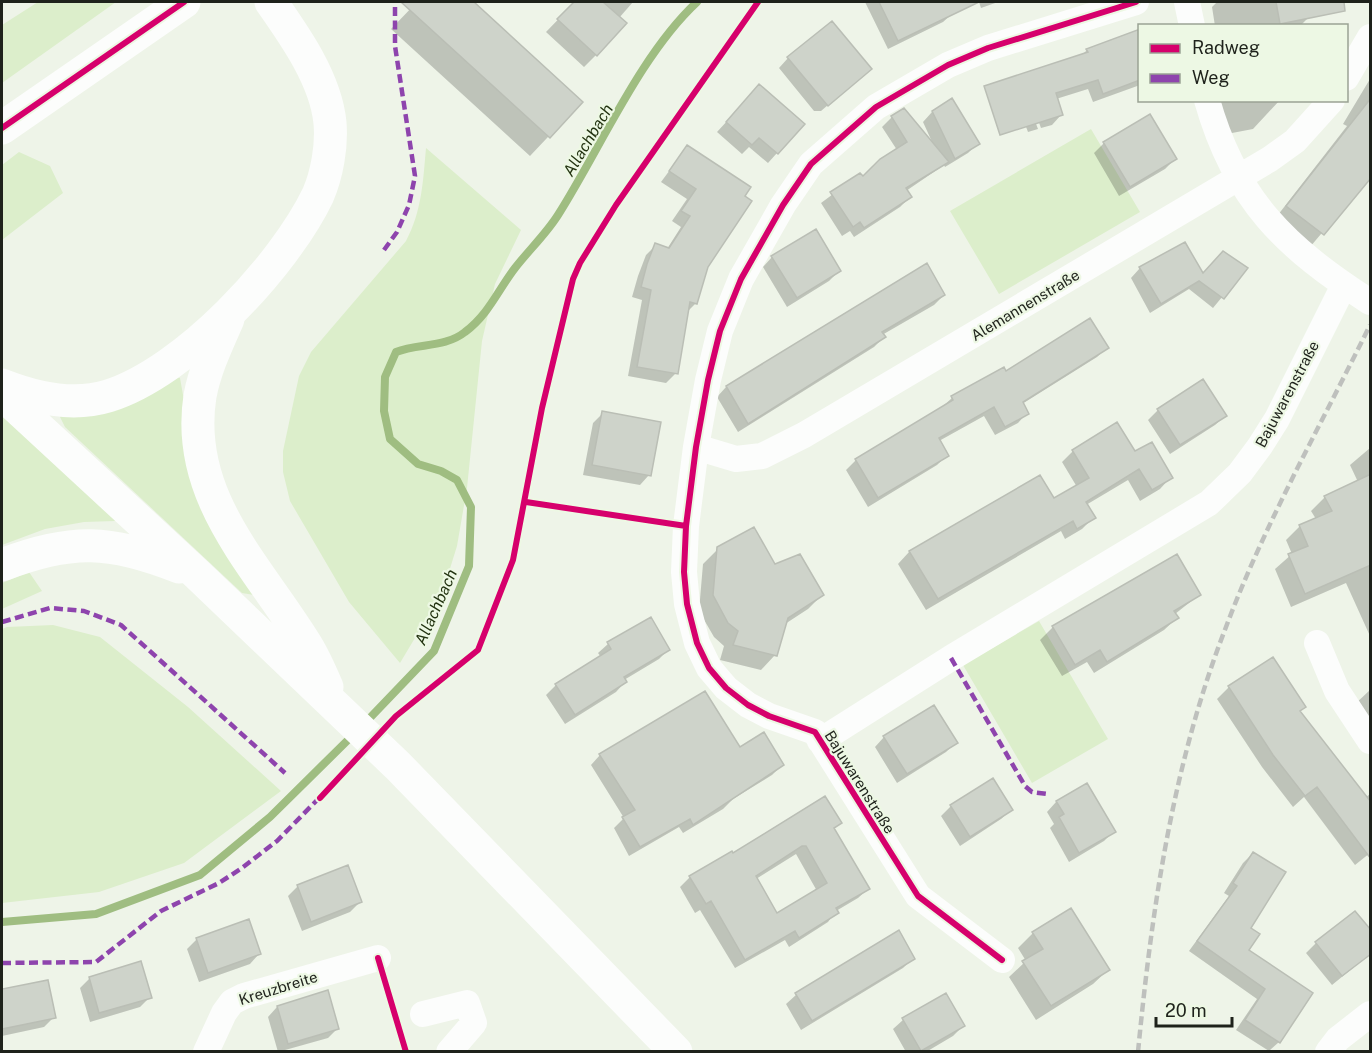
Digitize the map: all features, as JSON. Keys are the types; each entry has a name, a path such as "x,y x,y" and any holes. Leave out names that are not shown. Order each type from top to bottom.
{"main road":[{"path":"2,128 184,2"},
{"path":"2,385 45,399 87,400 108,396 147,378 169,363 232,311 278,256 318,194 330,146 330,123 326,104 298,43 271,2"},
{"path":"232,311 209,362 200,398 200,438 208,486 229,534 307,647 338,707"},
{"path":"2,394 338,707 676,1052"},
{"path":"2,565 30,554 70,546 104,545 139,551 197,574"}],"street":[{"name":"Bajuwarenstraße","path":"1002,960 918,896 815,732 769,716 726,688 709,668 697,643 687,603 684,572 696,447 708,380 720,331 741,279 783,205 811,164 876,107 916,81 948,65 988,48 1136,2"},
{"path":"1187,2 1192,24"},
{"path":"1348,76 1371,37"},
{"path":"1208,102 1215,129 1238,179 1260,212 1286,241 1344,285 1371,302"},
{"name":"Alemannenstraße","path":"696,447 736,459 762,456 804,435 1238,179 1295,141 1330,102"},
{"name":"Bajuwarenstraße","path":"820,741 951,658 1209,503 1240,473 1277,419 1344,285"},
{"path":"1317,643 1337,691 1371,741"},
{"name":"Kreuzbreite","path":"206,1052 232,1002 244,996 378,958"},
{"path":"423,1014 467,1003 474,1023 449,1052"},
{"path":"1328,1052 1338,1039 1371,1014"}],"green space":[{"path":"38,2 116,2 2,83 2,25"},
{"path":"1091,129 1140,212 999,294 950,211"},
{"path":"426,148 521,230 495,284 482,341 467,488 457,546 443,591 400,663 349,602 290,501 283,472 283,451 299,376 311,352 406,241 421,196"},
{"path":"19,152 50,166 63,193 2,240 2,165"},
{"path":"174,376 180,378 185,406 254,595 242,593 65,427 60,417 63,413"},
{"path":"2,413 113,514 115,521 84,522 45,529 2,545"},
{"path":"29,572 42,591 2,609 2,583"},
{"path":"1039,621 1108,739 1032,783 963,665"},
{"path":"53,625 100,637 188,707 281,791 184,863 99,892 2,903 2,629"}],"building":[{"path":"401,2 474,2 583,102 550,138"},
{"path":"574,2 603,2 627,23 597,56 557,19"},
{"path":"879,2 979,2 898,41"},
{"path":"1276,2 1344,2 1345,11 1280,24"},
{"path":"832,21 872,69 828,106 787,57"},
{"path":"1138,30 1138,81 1103,94 1098,80 1056,93 1063,115 1000,135 984,86 1088,52 1086,49"},
{"path":"759,84 805,124 778,154 759,138 752,145 726,122"},
{"path":"952,98 980,144 955,159 932,111"},
{"path":"1371,98 1371,178 1324,235 1286,206"},
{"path":"904,108 949,162 906,188 912,197 864,228 860,222 853,227 830,192 860,173 863,176 880,159 907,142 891,116"},
{"path":"1150,114 1177,159 1130,187 1103,142"},
{"path":"687,145 751,187 745,196 752,201 708,267 697,304 690,302 678,374 637,367 651,290 641,287 647,264 655,243 669,248 690,216 681,211 696,189 669,171"},
{"path":"816,229 841,271 797,298 771,256"},
{"path":"1185,242 1203,273 1223,251 1248,268 1224,299 1199,281 1161,304 1139,267"},
{"path":"927,263 945,295 882,332 886,337 748,424 726,386"},
{"path":"1090,318 1109,348 1023,402 1029,414 1005,427 994,407 939,438 949,456 878,498 855,459 953,400 951,396 1004,367 1006,371"},
{"path":"1203,379 1227,416 1180,445 1157,409"},
{"path":"602,411 661,422 651,476 592,465"},
{"path":"1117,422 1135,451 1152,442 1173,478 1152,490 1139,469 1086,502 1096,518 1077,529 1073,521 938,599 909,551 1040,475 1054,498 1089,478 1072,450"},
{"path":"1371,474 1371,565 1305,594 1288,554 1308,546 1299,525 1332,511 1324,496"},
{"path":"754,527 775,564 800,554 824,595 788,618 777,656 733,645 738,631 728,623 713,595 717,547"},
{"path":"1177,554 1201,595 1174,611 1179,618 1107,662 1100,650 1075,665 1052,626"},
{"path":"651,617 670,650 624,677 627,682 575,715 555,684 611,649 607,642"},
{"path":"1273,657 1306,707 1300,711 1371,802 1371,859 1317,787 1305,796 1273,755 1228,686"},
{"path":"705,691 740,747 764,732 784,765 693,825 690,819 640,847 622,817 635,810 599,754"},
{"path":"934,705 958,743 907,774 883,736"},
{"path":"993,778 1013,810 970,837 950,805"},
{"path":"1087,783 1116,832 1079,853 1059,817 1064,814 1056,801"},
{"path":"825,796 842,823 834,828 870,889 836,908 839,913 799,938 795,931 745,960 711,901 706,904 689,876 732,851 733,853","holes":["802,846 806,846 827,883 777,913 756,876"]},
{"path":"1253,852 1286,872 1251,928 1260,934 1249,950 1313,993 1280,1043 1245,1020 1265,989 1197,941 1237,886 1233,883"},
{"path":"348,865 362,902 311,922 297,885"},
{"path":"1071,908 1110,970 1051,1006 1022,961 1043,949 1032,932"},
{"path":"1355,911 1371,930 1371,954 1342,976 1315,942"},
{"path":"249,919 261,954 208,973 196,938"},
{"path":"899,930 915,959 812,1021 795,993"},
{"path":"141,961 152,998 99,1013 89,977"},
{"path":"48,980 56,1018 2,1029 2,989"},
{"path":"328,990 339,1029 288,1044 277,1006"},
{"path":"946,993 965,1026 921,1051 902,1018"}],"waterway":[{"name":"Allachbach","path":"365,723 434,651 469,566 471,507 457,480 441,471 418,464 390,439 384,411 385,377 396,352 449,341 465,332 481,318 515,268 558,215 657,48 697,2"},
{"name":"Allachbach","path":"2,922 96,914 200,875 270,817 354,734"}],"railway":[{"path":"1138,1052 1150,944 1167,836 1192,730 1208,678 1241,588 1258,550 1370,325"}],"marked path":[{"path":"384,250 397,232 409,205 415,176 395,46 395,2"},
{"path":"2,622 50,608 84,611 121,625 285,773"},
{"path":"951,658 1025,786 1032,792 1047,794"},
{"path":"2,963 96,962 161,911 219,883 242,868 277,841 323,794"}],"cycle path":[{"path":"2,128 184,2"},
{"path":"320,798 396,716 478,650 513,560 542,408 573,279 580,263 616,205 758,2"},
{"path":"1002,960 918,896 815,732 769,716 748,705 726,688 709,668 697,643 687,604 684,572 686,526 696,447 708,380 720,331 741,279 783,205 811,164 876,107 948,65 988,48 1136,2"},
{"path":"526,502 686,526"},
{"path":"378,958 406,1052"}]}
